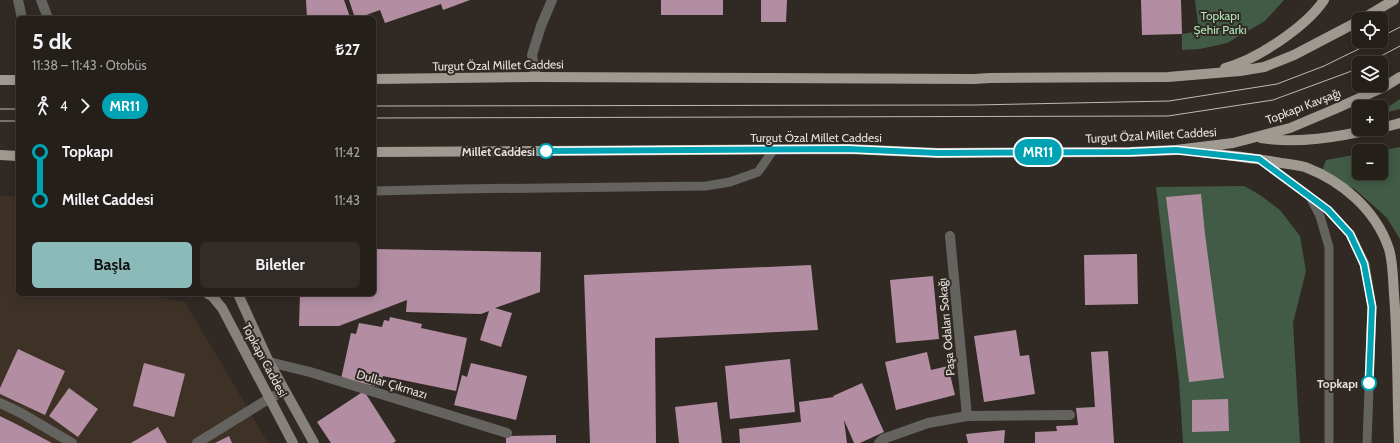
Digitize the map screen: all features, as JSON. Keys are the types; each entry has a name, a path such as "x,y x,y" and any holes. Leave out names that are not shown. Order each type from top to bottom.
{"main road":[{"path":"1198,75 1233,66 1257,55 1278,42 1309,17 1324,0"},
{"path":"1374,12 1394,0"},
{"path":"1198,75 1264,67 1294,55 1352,25"},
{"name":"Turgut Özal Millet Caddesi","path":"376,79 536,77 974,79 1142,78 1198,75"},
{"name":"Topkapı Kavşağı","path":"1257,137 1290,128 1384,87 1400,77"},
{"path":"0,80 16,78"},
{"path":"1388,126 1400,123"},
{"path":"1257,137 1277,140 1307,140 1352,133"},
{"name":"Turgut Özal Millet Caddesi","path":"376,152 848,149 938,153 1130,152 1176,150 1233,143 1257,137"},
{"path":"1176,150 1259,159 1304,167 1322,175 1342,187 1360,202 1378,226 1389,250 1395,312 1398,443"},
{"path":"0,155 16,156"},
{"name":"Topkapı Caddesi","path":"212,296 222,308 293,443"},
{"name":"Topkapı Caddesi","path":"239,296 269,362 314,443"}],"street":[{"path":"18,0 22,16"},
{"path":"41,0 47,16"},
{"path":"536,77 532,55 541,26 552,0"},
{"name":"Paşa Odaları Sokağı","path":"950,236 967,416"},
{"name":"Dullar Çıkmazı","path":"269,362 310,372 507,433"},
{"path":"197,443 270,398 285,391"},
{"path":"0,403 21,413 72,443"},
{"path":"879,443 884,439 928,423 967,416 1070,415"}],"lane":[{"path":"376,191 706,186 730,182 758,172 774,150"},
{"path":"1259,159 1328,210 1350,234 1364,264 1372,307 1367,443"},
{"path":"1310,196 1320,216 1329,247 1329,443"}],"shaded area":[{"path":"0,196 16,196 16,296 150,296 185,302 268,443 47,443 0,415"}],"green space":[{"name":"Topkapı Şehir Parkı","path":"1195,0 1284,0 1265,21 1227,43 1200,49 1182,50 1182,34 1199,31"},
{"path":"1400,99 1400,109 1388,112 1388,107"},
{"path":"1400,147 1400,239 1387,218 1356,190 1322,171 1326,160 1352,155 1352,180 1388,180 1388,149"},
{"path":"1244,186 1260,195 1280,210 1300,236 1306,271 1293,323 1300,443 1183,443 1179,380 1156,187"}],"building":[{"path":"306,0 344,0 350,16 307,16"},
{"path":"349,0 470,0 443,10 441,4 385,23 380,10 364,16 354,16"},
{"path":"661,0 723,0 723,15 661,15"},
{"path":"761,0 787,0 786,22 761,22"},
{"path":"1141,0 1181,0 1182,34 1142,35"},
{"path":"1201,194 1224,378 1189,382 1166,197"},
{"path":"376,249 541,252 540,292 495,308 512,313 501,347 480,340 489,311 481,314 406,312 407,300 339,326 299,326 300,296 376,296"},
{"path":"1137,254 1138,304 1085,305 1084,255"},
{"path":"811,265 818,330 655,338 656,443 590,443 584,275"},
{"path":"933,276 939,339 896,343 890,280"},
{"path":"390,317 422,324 421,328 467,338 456,391 383,376 380,387 341,379 351,333 356,334 359,323 382,327 384,320 389,321"},
{"path":"1016,330 1020,356 1029,355 1035,394 984,402 974,336"},
{"path":"18,349 65,371 45,415 0,394 0,388"},
{"path":"1108,351 1114,443 1035,443 1035,432 1057,431 1056,426 1078,425 1076,408 1095,407 1091,352"},
{"path":"927,352 931,370 948,366 955,395 896,410 885,362"},
{"path":"790,359 795,412 730,419 725,366"},
{"path":"144,363 185,374 174,417 133,406"},
{"path":"471,363 527,376 516,420 454,405 462,375 467,377"},
{"path":"862,383 884,432 860,443 854,443 844,420 847,443 740,443 739,429 801,422 799,402 834,397 833,396"},
{"path":"69,388 98,409 78,437 49,416"},
{"path":"364,391 396,441 393,443 331,443 317,422"},
{"path":"1228,399 1229,431 1192,432 1192,400"},
{"path":"717,402 722,443 679,443 675,407"},
{"path":"0,416 20,426 52,443 0,443"},
{"path":"158,427 167,443 131,443"},
{"path":"1005,430 1004,443 968,443 966,434"},
{"path":"556,435 556,443 506,443 506,436"},
{"path":"229,436 232,443 215,443"}],"tram line":[{"path":"1388,33 1400,27"},
{"path":"1381,56 1400,46"},
{"path":"376,106 975,105 1169,101 1277,84 1324,66 1361,48"},
{"path":"376,118 1168,116 1273,100 1352,70"},
{"path":"0,109 16,109"},
{"path":"0,121 16,121"}],"bus line":[{"name":"MR11","path":"546,151 848,149 938,153 1130,152 1176,150 1259,159 1328,210 1350,234 1364,264 1372,307 1369,383"}],"place":[{"name":"Millet Caddesi","path":"546,151"},
{"name":"Topkapı","path":"1369,383"}]}
